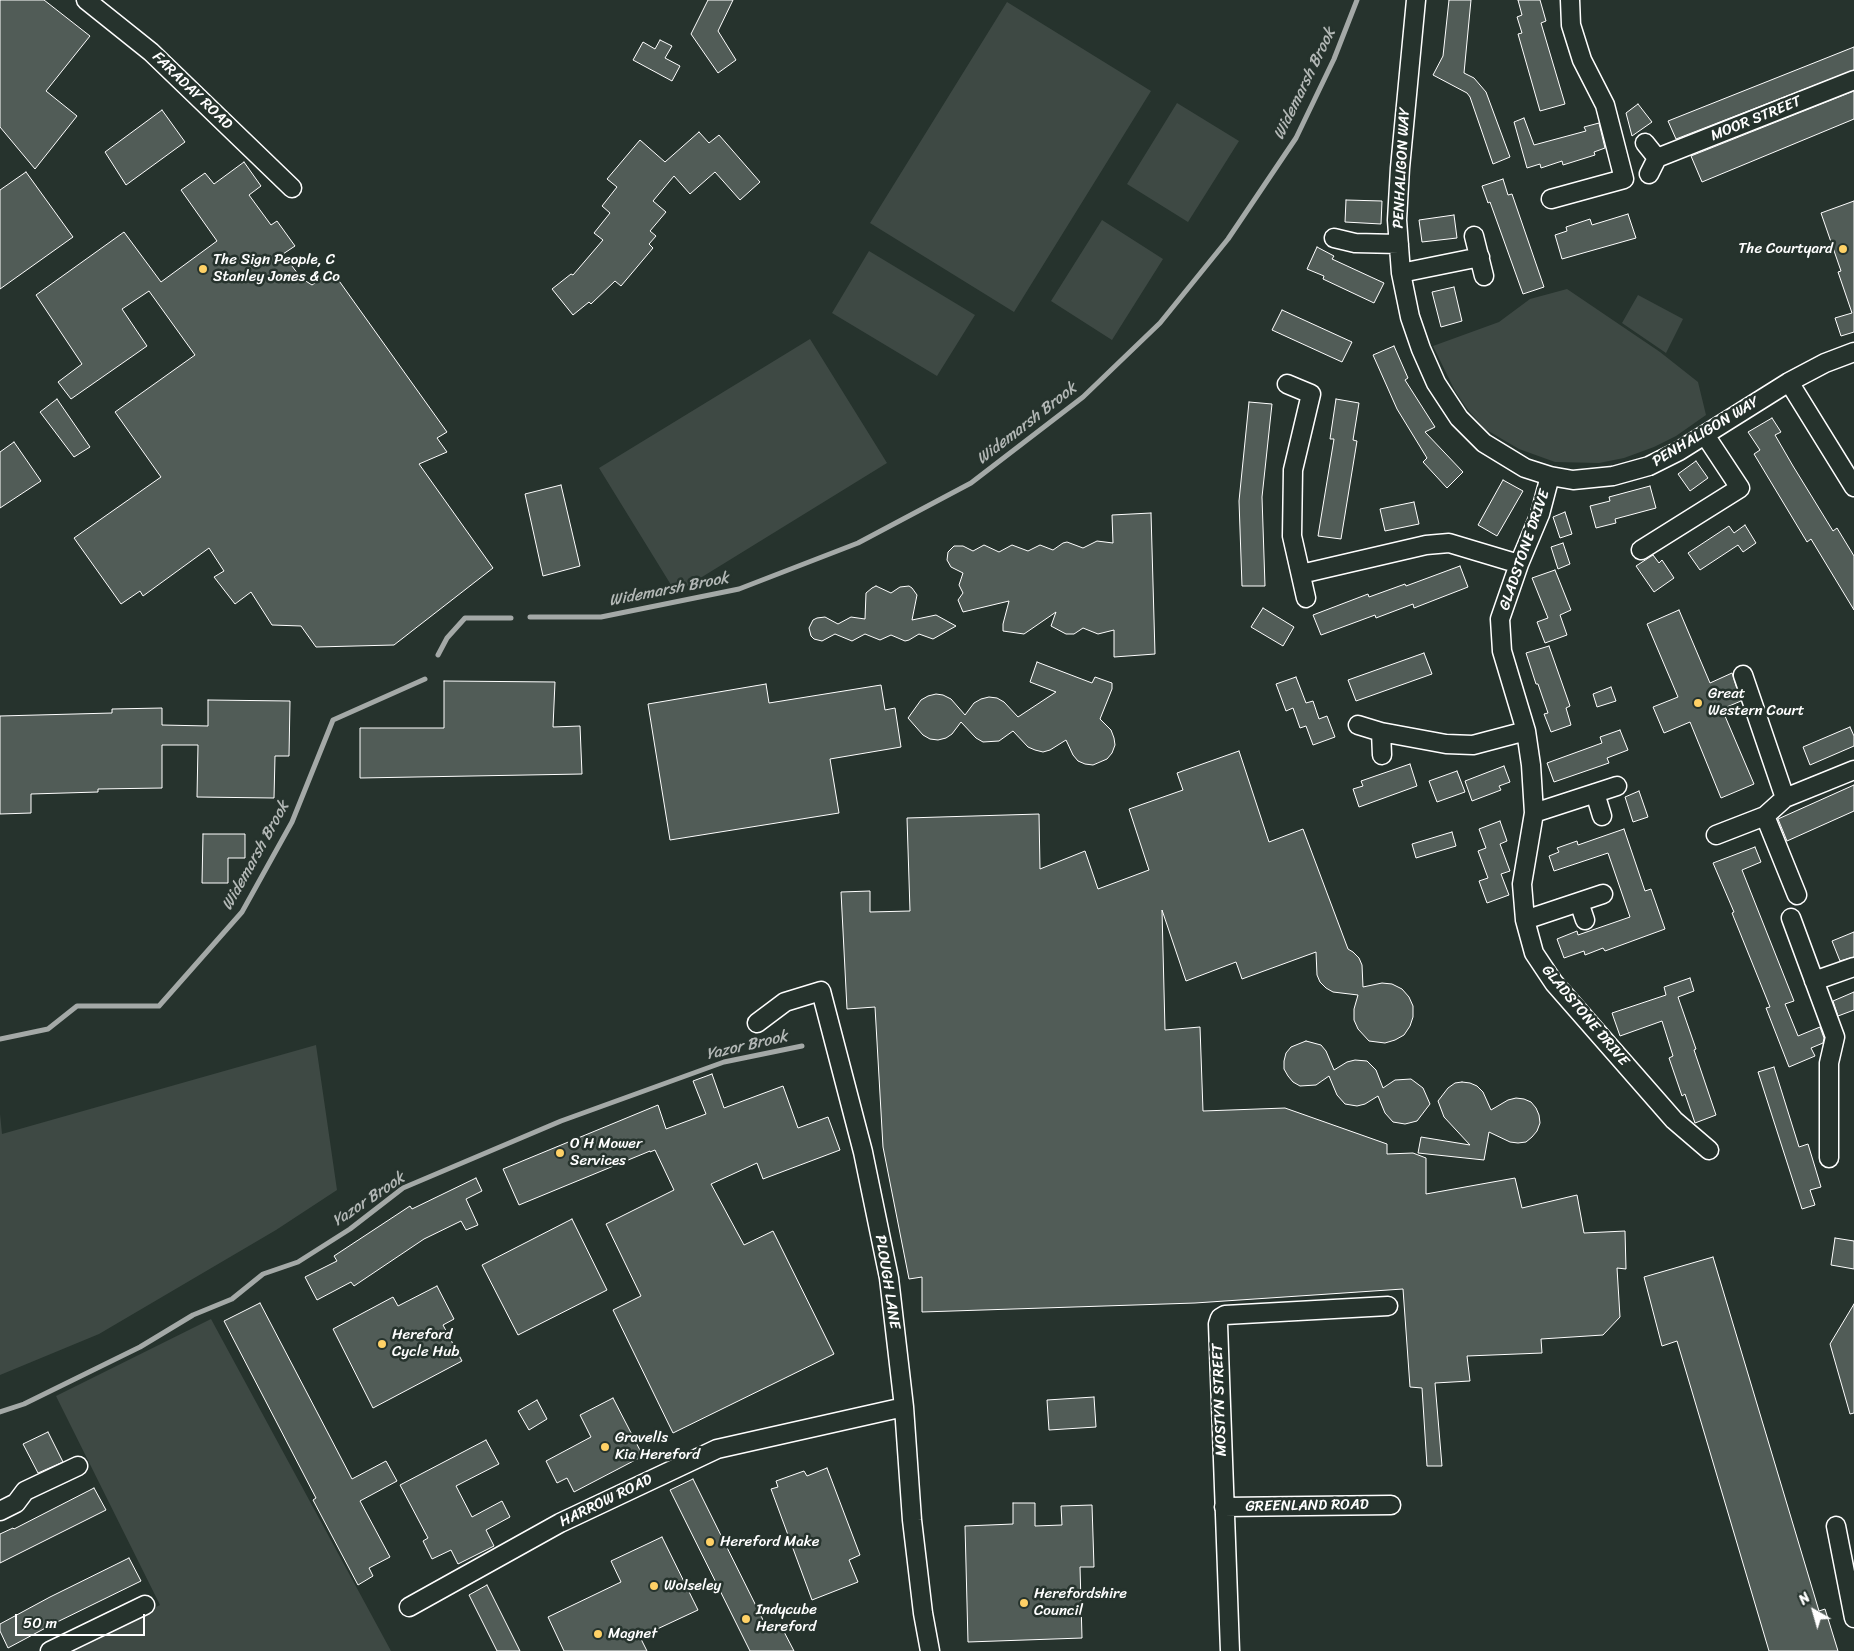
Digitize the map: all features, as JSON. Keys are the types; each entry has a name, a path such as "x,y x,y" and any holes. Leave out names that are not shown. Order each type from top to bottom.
{"street":[{"name":"FARADAY ROAD","path":"86,0 151,52 292,188"},
{"name":"PENHALIGON WAY","path":"1416,0 1397,220 1401,272 1410,317 1436,383 1459,418 1484,443 1525,468 1550,476 1573,480 1613,476 1649,466 1679,451 1789,382 1854,352"},
{"path":"1551,199 1624,178 1605,104 1582,60 1571,25 1570,0"},
{"name":"MOOR STREET","path":"1645,143 1653,166 1854,80"},
{"path":"1474,236 1484,276"},
{"path":"1334,238 1355,243 1399,244"},
{"path":"1401,272 1480,258"},
{"path":"1789,382 1854,487"},
{"path":"1287,384 1311,394 1293,470 1292,536 1306,598"},
{"path":"1641,550 1740,488 1706,435"},
{"name":"GLADSTONE DRIVE","path":"1550,476 1540,514 1519,564 1500,619 1502,651 1526,730 1531,766 1534,813 1522,884 1525,920 1534,953 1554,983 1674,1120 1709,1150"},
{"path":"1301,574 1426,545 1450,543 1519,564"},
{"path":"1743,675 1785,798"},
{"path":"1358,725 1381,732 1446,744 1473,745 1526,730"},
{"path":"1381,732 1382,755"},
{"path":"1716,835 1765,816 1785,798 1854,770"},
{"path":"1534,813 1616,786"},
{"path":"1594,793 1602,816"},
{"path":"1765,816 1797,895"},
{"path":"1525,920 1603,894"},
{"path":"1579,902 1585,920"},
{"path":"1791,918 1835,1037 1829,1063 1829,1158"},
{"path":"1814,981 1854,967"},
{"name":"PLOUGH LANE","path":"757,1023 785,1002 821,991 863,1152 889,1278 904,1407 912,1520 922,1613 930,1651"},
{"name":"MOSTYN STREET","path":"1230,1651 1218,1324 1220,1318 1226,1315 1388,1306"},
{"name":"HARROW ROAD","path":"409,1607 560,1523 717,1449 904,1407"},
{"path":"0,1511 16,1503 25,1491 78,1466"},
{"name":"GREENLAND ROAD","path":"1224,1507 1391,1505"},
{"path":"1836,1526 1854,1618"},
{"path":"50,1651 145,1605"}],"shaded area":[{"path":"1007,2 1151,91 1014,312 870,223"},
{"path":"1177,103 1239,141 1188,222 1127,184"},
{"path":"1102,220 1163,259 1112,340 1051,301"},
{"path":"869,251 975,315 937,376 832,313"},
{"path":"1567,289 1660,352 1698,382 1706,415 1676,436 1654,447 1624,458 1599,463 1555,462 1519,449 1485,429 1468,410 1455,391 1433,346 1499,322 1530,299"},
{"path":"1638,295 1683,319 1666,353 1622,323"},
{"path":"810,339 887,463 676,593 599,468"},
{"path":"316,1045 337,1190 276,1230 99,1334 0,1375 0,1114 2,1134"},
{"path":"211,1319 391,1651 68,1651 160,1605 56,1396"}],"building":[{"path":"0,0 44,0 90,36 46,91 77,116 35,169 0,127"},
{"path":"708,0 733,0 718,31 736,60 718,73 691,34"},
{"path":"1449,0 1471,0 1464,73 1474,78 1486,92 1510,157 1493,164 1470,97 1467,93 1433,75 1443,56"},
{"path":"1518,0 1540,0 1546,21 1541,23 1565,104 1540,111 1518,34 1522,33 1517,17 1522,15"},
{"path":"660,40 672,46 665,58 680,66 672,81 633,60 643,42 655,49"},
{"path":"1854,47 1854,70 1676,139 1668,121"},
{"path":"1854,91 1854,119 1702,182 1691,156"},
{"path":"1638,104 1652,122 1632,136 1626,113"},
{"path":"162,110 185,142 126,185 105,152"},
{"path":"1524,118 1534,145 1586,131 1584,127 1599,123 1605,148 1594,152 1595,155 1563,165 1562,161 1541,168 1540,164 1527,168 1514,122"},
{"path":"699,132 709,143 719,135 760,182 740,200 715,172 690,194 674,176 653,201 666,212 650,231 656,236 649,244 653,248 621,286 615,281 591,304 589,302 573,315 552,289 571,274 573,275 603,240 594,233 610,213 602,206 617,187 607,179 640,140 665,162"},
{"path":"244,162 261,186 249,195 271,225 277,221 295,246 283,254 301,278 312,285 332,271 447,432 437,438 447,452 419,464 493,568 394,645 316,647 301,626 272,625 251,592 235,604 214,577 224,571 209,548 143,596 140,591 121,604 74,538 161,477 115,412 195,355 149,291 122,309 147,346 71,399 58,382 82,364 36,295 124,232 161,282 217,241 181,190 205,173 214,184"},
{"path":"26,172 73,237 0,289 0,190"},
{"path":"1503,179 1508,195 1512,194 1544,287 1523,294 1490,202 1488,203 1482,186"},
{"path":"1346,200 1382,201 1381,224 1345,222"},
{"name":"The Courtyard","path":"1854,201 1854,332 1841,336 1835,318 1852,313 1838,272 1841,271 1821,213"},
{"path":"1628,214 1636,238 1562,259 1555,235 1567,231 1566,227 1590,219 1592,225"},
{"path":"1454,215 1457,238 1422,242 1419,220"},
{"path":"1317,247 1334,256 1332,259 1384,283 1374,303 1323,279 1324,276 1307,269"},
{"path":"1454,287 1462,321 1441,327 1432,292"},
{"path":"1282,310 1352,342 1342,362 1272,330"},
{"path":"1394,346 1408,378 1405,380 1435,427 1425,432 1463,472 1447,488 1423,462 1427,458 1397,409 1373,355"},
{"path":"57,399 90,447 74,457 40,412"},
{"path":"1336,399 1359,403 1353,440 1357,441 1341,539 1318,536 1334,439 1330,439"},
{"path":"1249,402 1272,404 1262,497 1265,586 1242,586 1239,501"},
{"path":"1772,418 1781,432 1775,435 1793,466 1833,531 1837,528 1854,556 1854,610 1811,539 1807,542 1754,454 1760,450 1748,432"},
{"path":"14,442 41,481 0,508 0,452"},
{"path":"1696,461 1708,478 1690,491 1678,474"},
{"path":"1503,480 1523,491 1497,536 1478,525"},
{"path":"561,485 580,566 543,576 525,494"},
{"path":"1650,486 1656,508 1615,519 1616,523 1596,528 1590,506 1610,501 1609,497"},
{"path":"1414,502 1419,524 1385,531 1380,509"},
{"path":"1565,512 1572,534 1560,538 1553,517"},
{"path":"1151,513 1155,654 1114,657 1114,630 1098,634 1083,628 1074,634 1066,634 1051,626 1056,612 1024,634 1003,631 1009,601 963,612 958,600 963,593 959,585 963,573 951,567 947,560 948,552 954,546 963,546 973,551 984,545 999,552 1012,545 1028,551 1040,545 1053,550 1067,542 1083,548 1097,541 1113,543 1112,515"},
{"path":"1745,525 1756,543 1743,552 1738,545 1700,570 1688,553 1729,526 1734,533"},
{"path":"1563,543 1570,564 1558,569 1551,547"},
{"path":"1653,555 1659,563 1662,560 1674,578 1654,592 1636,566"},
{"path":"1460,566 1468,587 1414,608 1413,604 1376,618 1375,615 1321,635 1313,615 1368,594 1369,597 1405,584 1406,586"},
{"path":"1555,570 1571,610 1560,615 1567,635 1545,643 1537,622 1548,618 1532,578"},
{"path":"876,586 891,593 900,587 909,586 917,595 912,620 936,615 956,626 933,639 919,634 905,641 891,635 880,640 865,634 852,641 835,634 822,641 811,636 809,628 813,620 817,618 825,617 838,624 851,617 865,619 866,593"},
{"path":"1263,608 1294,627 1283,646 1251,627"},
{"name":"Great Western Court","path":"1679,610 1710,683 1732,673 1741,701 1722,709 1754,784 1721,798 1690,722 1664,733 1653,707 1678,697 1647,624"},
{"path":"1549,646 1570,706 1566,708 1571,725 1551,732 1544,714 1548,713 1526,653"},
{"path":"1424,653 1432,674 1356,701 1348,680"},
{"path":"1037,662 1092,683 1095,677 1112,683 1112,689 1100,719 1111,730 1114,738 1115,745 1107,759 1093,765 1078,761 1066,740 1050,750 1043,752 1035,750 1028,747 1013,731 999,741 983,742 976,738 961,722 952,734 946,738 930,739 923,735 908,718 921,700 936,694 951,699 965,715 974,703 981,699 997,698 1004,702 1018,717 1056,692 1030,682"},
{"path":"1296,677 1306,703 1313,701 1319,719 1327,716 1335,737 1313,745 1306,726 1300,728 1293,708 1286,711 1276,684"},
{"path":"444,681 555,682 553,727 580,726 582,774 360,778 360,728 444,728"},
{"path":"766,684 769,703 881,685 885,710 895,708 901,747 830,759 839,813 670,840 648,704"},
{"path":"1611,687 1616,701 1597,707 1593,694"},
{"path":"208,700 290,701 289,756 275,756 274,798 197,797 198,745 162,745 162,788 98,789 98,792 31,794 31,813 0,814 0,716 112,713 112,709 162,708 162,725 208,726"},
{"path":"1850,727 1854,736 1854,746 1810,765 1803,747"},
{"path":"1620,730 1628,750 1607,758 1609,763 1554,782 1547,763 1602,743 1600,737"},
{"path":"1239,751 1269,842 1303,829 1348,949 1359,958 1362,965 1363,987 1382,983 1392,984 1402,989 1409,997 1413,1006 1413,1017 1404,1035 1395,1040 1385,1043 1369,1041 1358,1029 1354,1020 1354,1009 1358,995 1333,992 1320,982 1317,975 1316,952 1242,979 1236,962 1186,981 1162,910 1165,1030 1200,1027 1203,1111 1285,1108 1387,1144 1387,1154 1413,1153 1426,1158 1426,1194 1515,1178 1522,1208 1577,1195 1584,1233 1625,1231 1626,1269 1617,1268 1620,1317 1603,1335 1541,1339 1542,1353 1467,1356 1470,1381 1435,1383 1442,1466 1427,1466 1422,1388 1410,1387 1403,1289 1195,1303 922,1312 922,1277 909,1279 883,1147 875,1007 847,1009 841,892 870,891 870,912 910,911 907,818 1039,814 1040,869 1085,851 1098,889 1149,870 1129,809 1183,790 1177,773"},
{"path":"1410,764 1417,786 1359,807 1353,789 1363,786 1361,781"},
{"path":"1504,766 1510,782 1499,786 1501,790 1472,801 1465,781"},
{"path":"1457,771 1465,792 1437,802 1429,781"},
{"path":"1854,785 1854,811 1787,841 1778,819"},
{"path":"1639,791 1648,817 1633,822 1625,797"},
{"path":"1500,821 1507,841 1500,844 1510,871 1501,874 1509,895 1487,903 1479,881 1488,878 1478,851 1486,848 1479,829"},
{"path":"1624,829 1645,891 1651,889 1665,929 1605,951 1603,948 1585,955 1584,951 1564,958 1557,939 1577,931 1578,935 1630,917 1608,853 1554,871 1549,856 1559,852 1557,848 1577,841 1578,845"},
{"path":"1452,832 1456,846 1416,858 1412,844"},
{"path":"203,834 245,834 245,858 228,858 228,883 202,883"},
{"path":"1755,847 1761,862 1742,870 1794,1001 1785,1004 1798,1036 1820,1027 1824,1038 1823,1043 1811,1048 1815,1056 1789,1067 1766,1008 1770,1007 1713,863"},
{"path":"1854,932 1854,957 1840,961 1832,941"},
{"path":"1690,978 1694,991 1678,997 1716,1115 1695,1123 1685,1094 1682,1096 1669,1058 1673,1056 1662,1021 1620,1036 1612,1013 1666,995 1664,987"},
{"path":"1854,992 1854,1010 1838,1016 1833,1001"},
{"path":"1306,1041 1321,1045 1326,1051 1334,1070 1347,1062 1355,1060 1367,1061 1376,1070 1383,1088 1395,1080 1411,1079 1423,1088 1430,1104 1417,1121 1405,1124 1393,1122 1385,1113 1378,1096 1365,1104 1357,1106 1345,1104 1337,1095 1329,1076 1316,1085 1300,1086 1288,1076 1284,1069 1284,1061 1286,1053 1291,1047"},
{"path":"1774,1067 1799,1147 1808,1144 1821,1187 1810,1190 1815,1205 1802,1209 1758,1072"},
{"path":"712,1074 724,1108 783,1086 798,1128 828,1117 840,1150 763,1179 757,1163 711,1184 744,1245 773,1231 834,1354 673,1433 613,1310 641,1296 606,1224 674,1190 655,1150 519,1205 503,1169 658,1105 666,1129 706,1114 693,1081"},
{"path":"1462,1082 1477,1086 1483,1092 1491,1110 1508,1100 1516,1098 1531,1102 1539,1115 1540,1123 1537,1131 1526,1142 1518,1143 1510,1142 1489,1132 1484,1160 1418,1153 1421,1137 1470,1145 1444,1117 1438,1101 1448,1088 1455,1083"},
{"path":"476,1178 482,1191 466,1199 478,1225 466,1230 461,1221 424,1239 354,1286 351,1282 317,1300 305,1277 337,1261 334,1256 410,1206 412,1209"},
{"path":"572,1219 607,1290 518,1335 482,1265"},
{"path":"1835,1238 1854,1241 1854,1269 1831,1265"},
{"path":"1713,1257 1819,1611 1825,1609 1838,1651 1769,1651 1677,1341 1662,1346 1644,1277"},
{"path":"437,1286 454,1319 443,1325 462,1361 373,1408 333,1329 393,1297 398,1306"},
{"path":"260,1303 352,1479 386,1461 397,1481 360,1501 390,1557 369,1568 373,1576 358,1585 313,1500 316,1498 224,1321"},
{"path":"1854,1304 1854,1413 1850,1414 1830,1344"},
{"path":"1094,1397 1096,1427 1049,1430 1047,1400"},
{"name":"Gravells Kia Hereford","path":"613,1398 643,1456 574,1492 567,1478 557,1483 546,1461 591,1437 580,1415"},
{"path":"537,1400 547,1419 529,1430 518,1411"},
{"path":"48,1432 63,1462 38,1473 23,1444"},
{"path":"486,1440 499,1464 456,1486 472,1517 502,1501 510,1517 486,1530 494,1546 458,1564 451,1550 432,1559 423,1541 428,1538 400,1485"},
{"path":"827,1468 860,1555 849,1560 858,1582 812,1600 771,1489 778,1487 776,1481 804,1471 807,1476"},
{"path":"693,1479 769,1632 781,1626 794,1651 750,1651 670,1490"},
{"path":"94,1488 106,1510 0,1563 0,1534 14,1529"},
{"name":"Herefordshire Council","path":"1013,1503 1035,1503 1035,1526 1062,1525 1061,1506 1092,1505 1094,1567 1080,1567 1082,1638 968,1642 965,1526 1013,1524"},
{"path":"662,1537 698,1610 640,1637 647,1651 564,1651 548,1617 621,1582 611,1561"},
{"path":"129,1558 141,1581 8,1648 0,1631 0,1624"},
{"path":"487,1585 520,1651 497,1651 469,1595"}],"waterway":[{"name":"Widemarsh Brook","path":"530,617 601,617 739,589 858,543 971,483 1083,397 1160,323 1228,239 1296,138 1334,59 1357,0"},
{"name":"Widemarsh Brook","path":"438,655 447,638 465,618 511,618"},
{"name":"Widemarsh Brook","path":"0,1039 48,1029 77,1006 159,1006 242,912 292,822 333,720 425,679"},
{"name":"Yazor Brook","path":"0,1412 24,1404 140,1347 193,1315 232,1299 263,1274 298,1262 350,1229 403,1188 561,1121 724,1062 802,1046"}],"place":[{"name":"The Courtyard","path":"1843,249"},
{"name":"The Sign People, C Stanley Jones & Co","path":"203,269"},
{"name":"Great Western Court","path":"1698,703"},
{"name":"O H Mower Services","path":"560,1153"},
{"name":"Hereford Cycle Hub","path":"382,1344"},
{"name":"Gravells Kia Hereford","path":"605,1447"},
{"name":"Hereford Make","path":"710,1542"},
{"name":"Wolseley","path":"654,1586"},
{"name":"Herefordshire Council","path":"1024,1603"},
{"name":"Indycube Hereford","path":"746,1619"},
{"name":"Magnet","path":"598,1634"}]}
